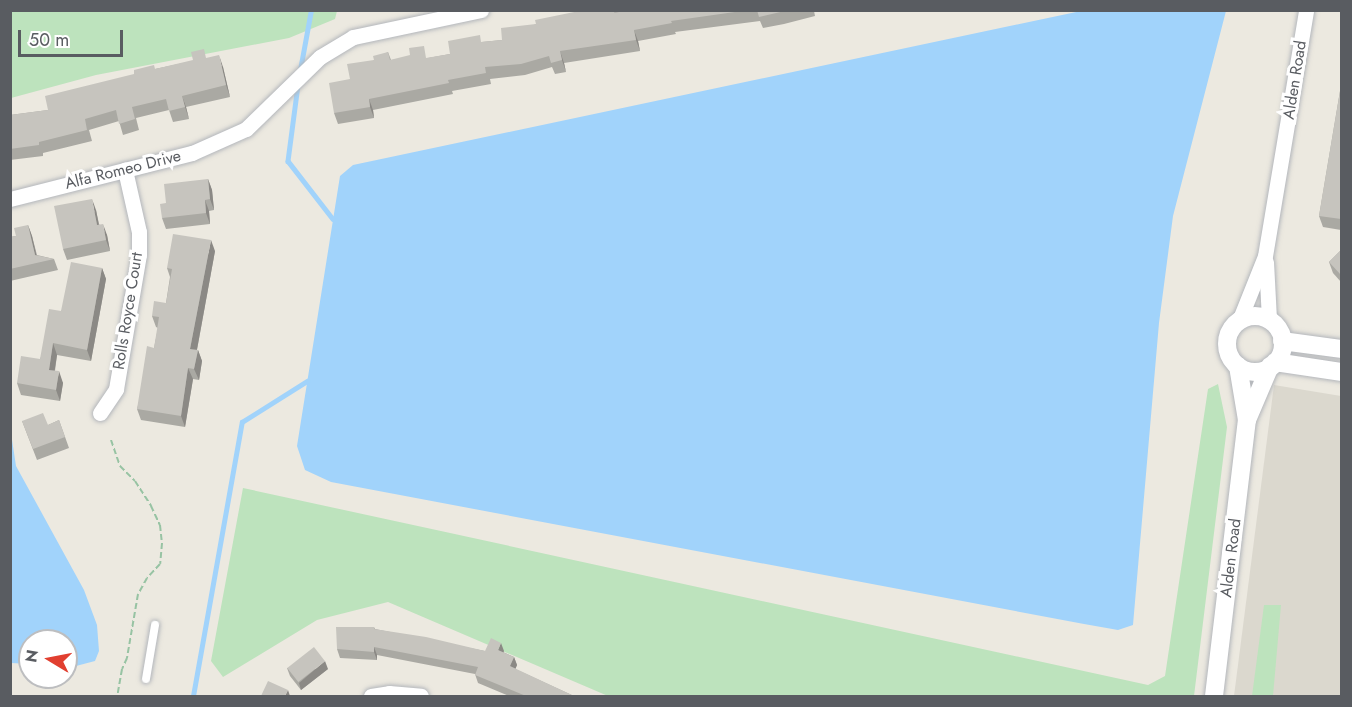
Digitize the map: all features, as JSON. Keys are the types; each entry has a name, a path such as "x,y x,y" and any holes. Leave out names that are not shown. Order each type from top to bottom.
{"street":[{"name":"Alden Road","path":"1269,320 1266,256 1306,10"},
{"name":"Alfa Romeo Drive","path":"10,199 192,153 234,136 263,113 320,57 345,41 371,32 480,11"},
{"name":"Rolls Royce Court","path":"100,413 116,389 139,255 139,232 125,170"},
{"name":"Alden Road","path":"1239,321 1266,256"},
{"path":"1272,364 1282,341 1279,327 1269,320 1249,316 1231,328 1227,338 1231,358 1238,366 1255,372 1272,364 1341,372"},
{"path":"1282,341 1341,350"},
{"name":"Alden Road","path":"1247,420 1272,364"},
{"name":"Alden Road","path":"1214,696 1247,420 1238,366"},
{"path":"371,696 389,693 421,696"}],"lane":[{"path":"146,679 155,625"}],"path":[{"path":"111,440 120,466 135,481 151,506 160,525 162,543 160,564 147,578 138,594 127,658 122,669 117,696"}],"shaded area":[{"path":"1274,385 1341,396 1341,696 1234,696"}],"green space":[{"path":"11,11 337,11 335,19 289,38 96,75 11,98"},
{"path":"1218,384 1227,427 1194,696 608,696 388,602 317,620 223,677 211,661 243,488 1148,685 1165,676 1208,389"},
{"path":"1264,605 1281,605 1273,696 1252,696"}],"water":[{"path":"1081,11 1226,11 1173,216 1159,323 1133,625 1118,630 1084,624 331,482 305,470 297,446 340,176 353,165"},
{"path":"11,433 16,466 84,590 97,625 99,651 95,661 78,665 78,629 18,629 18,663 11,663"}],"building":[{"path":"584,10 614,10 614,13 629,10 749,10 671,21 672,23 634,30 636,40 560,51 562,60 551,63 549,56 521,64 485,67 486,73 369,99 370,107 334,113 329,83 350,79 347,64 374,60 373,56 388,52 390,60 410,55 409,48 424,46 426,58 450,54 448,41 480,35 481,42 502,40 501,28 536,24 535,20"},
{"path":"757,10 789,10 759,17"},
{"path":"204,49 206,58 219,55 226,85 182,96 185,107 169,111 166,99 132,107 135,119 119,124 116,110 85,119 87,130 39,142 39,145 10,149 10,115 48,110 45,96 134,74 134,70 154,65 155,69 193,60 191,52"},
{"path":"1341,85 1341,219 1319,216"},
{"path":"208,179 210,199 205,200 206,213 162,218 160,204 166,203 164,184"},
{"path":"92,199 97,225 103,224 106,240 63,249 54,206"},
{"path":"28,225 35,255 54,259 10,269 10,237 16,236 14,228"},
{"path":"173,234 211,240 190,349 198,350 194,369 188,368 181,416 137,409 147,346 154,348 159,317 152,316 154,301 166,303 172,269 167,268"},
{"path":"1341,250 1341,275 1329,262"},
{"path":"71,262 102,268 87,350 53,343 49,370 59,371 56,390 17,383 21,356 40,359 49,309 61,311"},
{"path":"43,413 48,425 59,420 65,437 33,449 22,421"},
{"path":"336,627 374,627 374,629 426,637 485,651 491,638 501,643 498,650 514,657 510,666 574,696 526,696 475,675 478,667 374,647 374,652 337,649"},
{"path":"314,647 325,661 298,682 287,668"},
{"path":"268,681 288,690 285,696 261,696"}],"waterway":[{"path":"300,70 311,10"},
{"path":"298,85 288,161 333,219"},
{"path":"193,696 242,422 307,381"}]}
